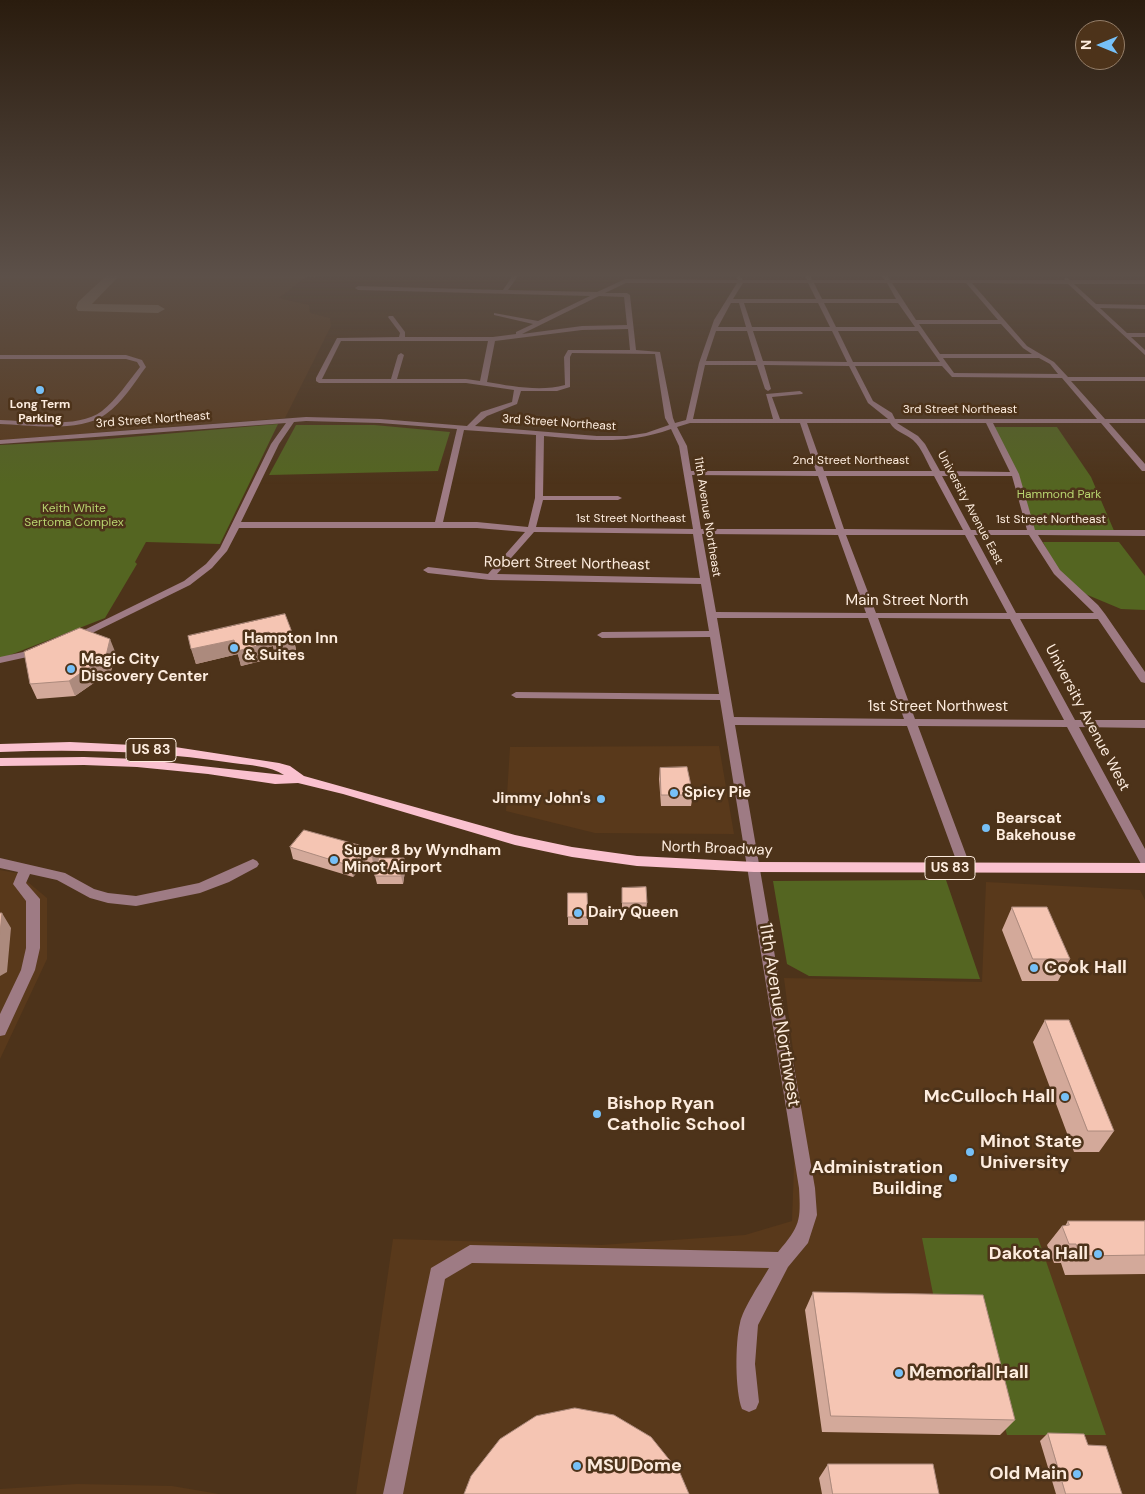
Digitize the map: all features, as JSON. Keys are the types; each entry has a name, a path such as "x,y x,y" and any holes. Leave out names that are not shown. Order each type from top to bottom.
{"main road":[{"name":"North Broadway","path":"0,748 93,747 180,753 282,768 289,770 298,779"},
{"name":"North Broadway","path":"0,762 128,763 208,770 275,780 298,779 360,795 487,833 563,850 654,863 754,867 1145,868"}],"street":[{"path":"336,345 319,381 466,381 518,389 564,389 568,386 568,357 570,351 633,351 632,345"},
{"path":"483,384 491,345"},
{"path":"689,421 702,363 708,345"},
{"path":"755,345 768,389"},
{"name":"University Avenue East","path":"842,345 870,402 889,415 898,428 920,442 1014,616"},
{"path":"930,345 952,375 1145,379"},
{"path":"1023,345 1052,364 1145,469"},
{"name":"11th Avenue Northeast","path":"633,351 658,353 672,426 683,446 711,615"},
{"path":"393,382 401,355"},
{"path":"938,356 1039,356"},
{"path":"0,357 126,357 140,361 143,367 107,410 99,416 64,423 0,422"},
{"path":"702,363 944,364"},
{"path":"438,526 465,427 484,414 515,403 518,389"},
{"path":"776,421 768,395 800,393"},
{"name":"3rd Street Northeast","path":"0,442 343,419 597,438 626,438 647,435 689,421 1145,421"},
{"path":"68,641 188,583 209,566 224,549 275,444 291,421"},
{"path":"803,421 841,532 965,868"},
{"path":"989,422 1016,474 1032,533 1057,572 1091,603 1102,616 1145,680"},
{"path":"490,577 531,530 539,498 540,434"},
{"name":"2nd Street Northeast","path":"687,473 1016,474"},
{"path":"539,498 618,498"},
{"name":"1st Street Northeast","path":"237,525 477,526 531,530 697,532 1145,533"},
{"name":"Robert Street Northeast","path":"428,570 490,577 705,581"},
{"name":"Main Street North","path":"711,615 1102,616"},
{"name":"11th Avenue Northwest","path":"711,615 808,1188 809,1214 802,1237 782,1261 749,1323 746,1364 749,1402"},
{"name":"University Avenue West","path":"1014,616 1145,861"},
{"path":"602,635 715,634"},
{"path":"0,660 27,656 48,649"},
{"path":"516,695 726,697"},
{"name":"1st Street Northwest","path":"730,721 1145,724"},
{"path":"0,862 5,862 25,870 60,876 90,893 108,898 136,901 200,888 224,880 253,864"},
{"path":"0,1030 28,970 32,948 33,899 19,884 25,870"},
{"path":"393,1494 438,1274 470,1254 761,1258 782,1261"}],"shaded area":[{"path":"0,345 322,345 285,418 0,440"},
{"path":"719,746 734,834 595,833 506,811 510,747"},
{"path":"0,870 17,873 47,898 47,959 0,1059"},
{"name":"Minot State University","path":"986,882 1140,890 1145,900 1145,1494 356,1494 393,1239 601,1245 745,1235 792,1221 797,1083 784,978 982,982"},
{"path":"77,1484 172,1486 219,1494 0,1494 0,1489"}],"green space":[{"name":"Keith White Sertoma Complex","path":"278,424 220,544 146,542 135,562 137,564 105,618 0,659 0,445 96,440"},
{"path":"296,425 374,425 450,432 438,471 269,475"},
{"name":"Hammond Park","path":"993,427 1057,427 1091,477 1115,533 1032,533 1015,474"},
{"name":"Hammond Park","path":"1043,542 1119,542 1145,576 1145,610 1121,609 1078,591 1055,565"},
{"path":"946,880 980,979 809,976 787,964 773,881"},
{"path":"922,1238 1038,1238 1106,1435 1007,1435 974,1310 936,1309"}],"building":[{"path":"285,614 293,635 272,640 269,632 253,635 257,646 237,651 234,640 191,649 188,636"},
{"path":"80,628 110,639 106,656 69,681 30,684 24,652"},
{"path":"687,767 693,795 661,795 660,768"},
{"path":"304,830 377,850 372,857 364,855 361,860 357,858 351,866 290,847"},
{"path":"379,858 404,858 401,876 375,876"},
{"path":"646,887 647,903 622,903 622,888"},
{"name":"Dairy Queen","path":"568,893 587,893 588,917 568,917"},
{"path":"1012,907 1047,907 1070,959 1033,959"},
{"path":"0,913 2,913 0,934"},
{"path":"1045,1020 1069,1020 1114,1131 1088,1131"},
{"path":"1068,1221 1145,1221 1145,1255 1080,1256 1076,1244 1069,1244 1062,1226 1069,1225"},
{"name":"Memorial Hall","path":"813,1292 983,1295 1015,1420 831,1416"},
{"name":"MSU Dome","path":"575,1408 614,1415 651,1437 680,1473 689,1494 464,1494 471,1476 500,1439 536,1416"},
{"name":"Old Main","path":"1048,1433 1084,1434 1088,1445 1106,1446 1122,1494 1066,1494"},
{"path":"828,1464 933,1464 939,1494 833,1494"}],"place":[{"name":"Long Term Parking","path":"40,390"},
{"name":"Hampton Inn & Suites","path":"234,648"},
{"name":"Magic City Discovery Center","path":"71,669"},
{"name":"Spicy Pie","path":"674,793"},
{"name":"Jimmy John's","path":"601,799"},
{"name":"Bearscat Bakehouse","path":"986,828"},
{"name":"Super 8 by Wyndham Minot Airport","path":"334,860"},
{"name":"Dairy Queen","path":"578,913"},
{"name":"Cook Hall","path":"1034,968"},
{"name":"McCulloch Hall","path":"1065,1097"},
{"name":"Bishop Ryan Catholic School","path":"597,1114"},
{"name":"Minot State University","path":"970,1152"},
{"name":"Administration Building","path":"953,1178"},
{"name":"Dakota Hall","path":"1098,1254"},
{"name":"Memorial Hall","path":"899,1373"},
{"name":"MSU Dome","path":"577,1466"},
{"name":"Old Main","path":"1077,1474"}]}
